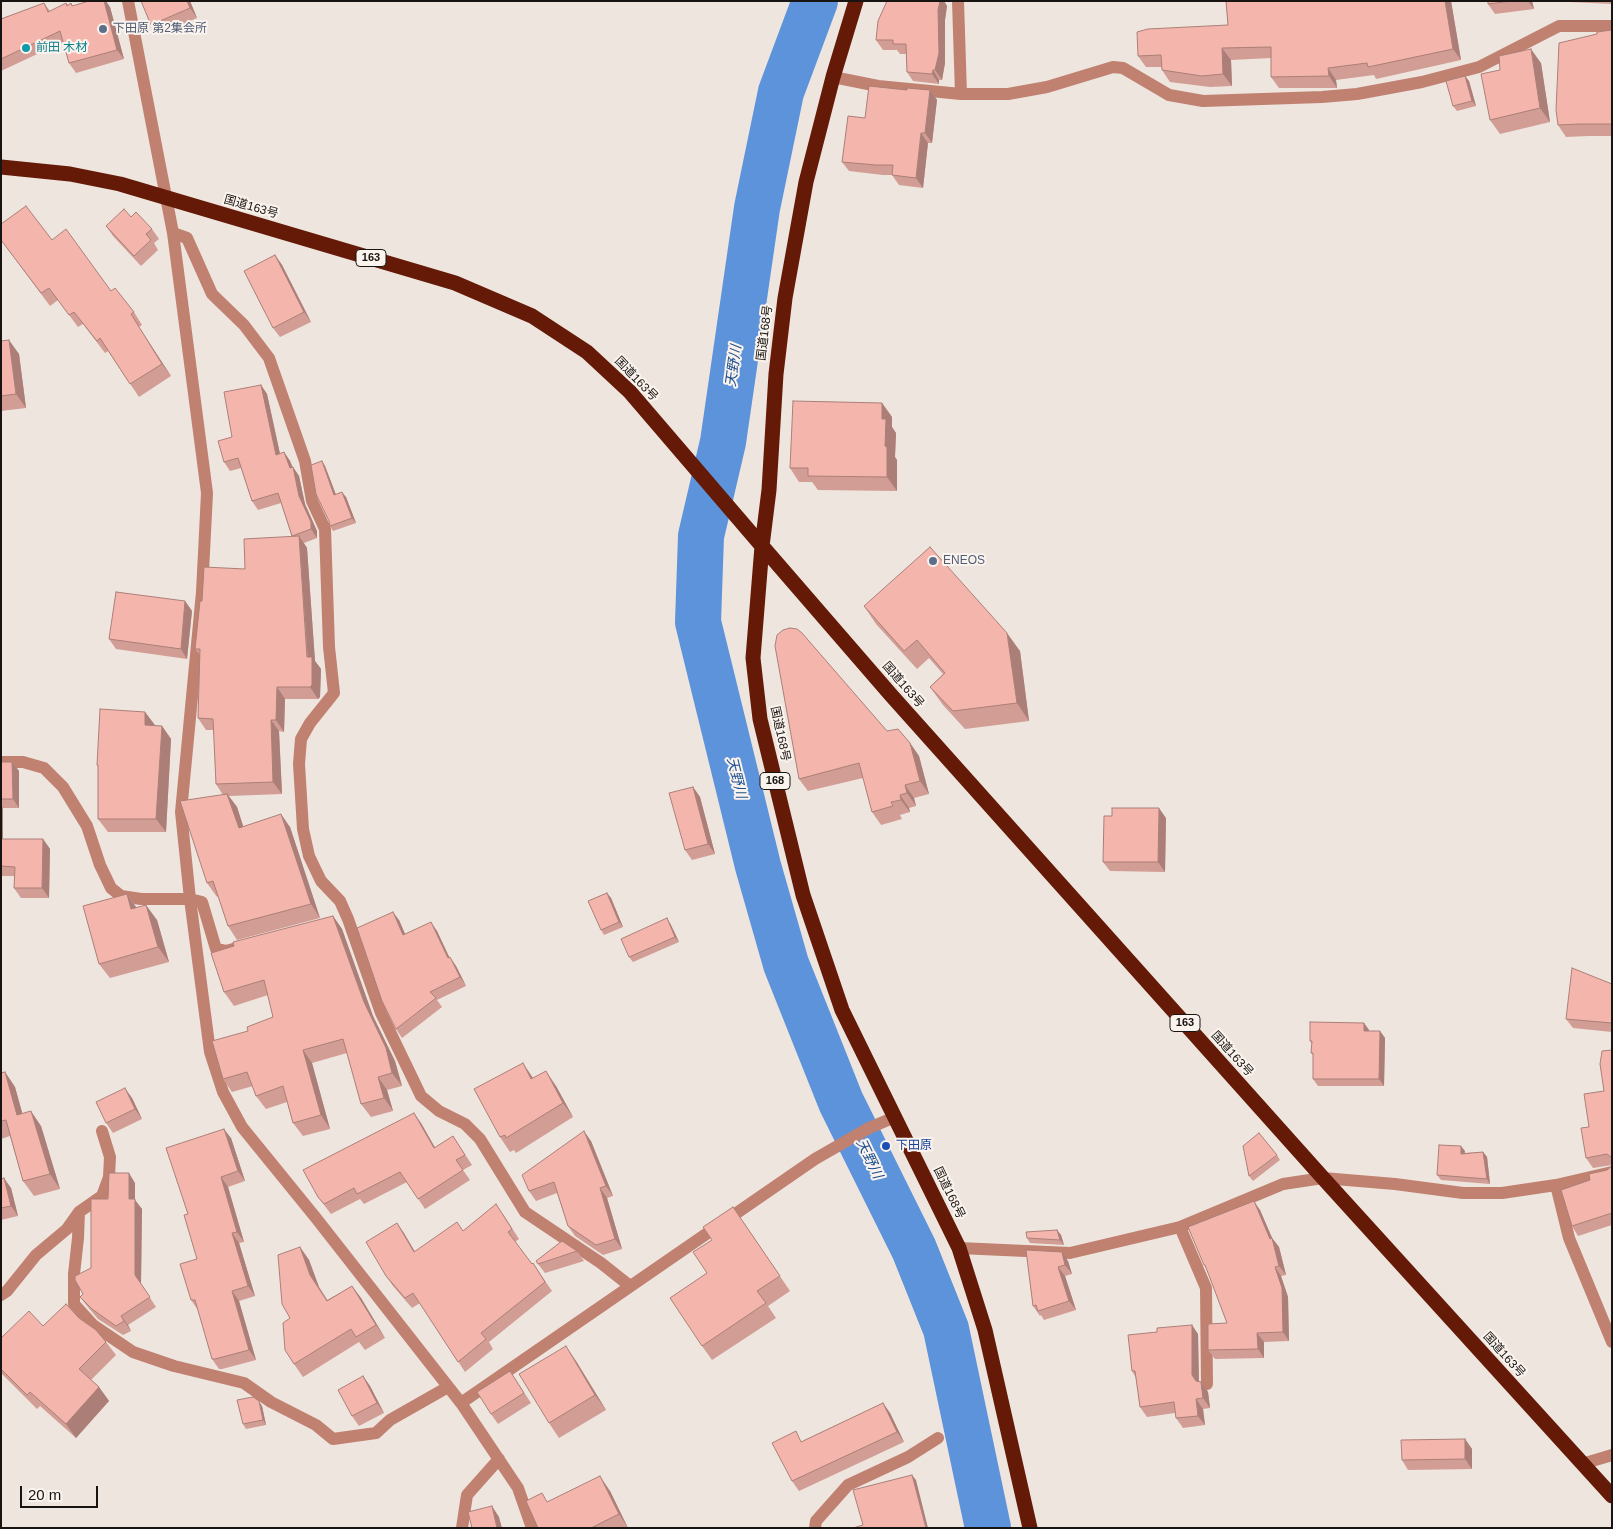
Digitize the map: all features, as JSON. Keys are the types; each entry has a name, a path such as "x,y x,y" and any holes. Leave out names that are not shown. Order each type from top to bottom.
{"highway":[{"name":"国道168号","path":"856,1 833,77 806,182 785,298 776,374 770,490 762,546 753,658 760,719 803,895 839,1001 959,1248 985,1330 1030,1528"},
{"name":"国道163号","path":"1,167 70,174 120,184 456,283 532,316 587,352 630,392 891,695 1323,1178 1612,1496"}],"street":[{"path":"128,1 173,234 207,493 202,592 181,812 190,899 210,1052 223,1092 242,1127 461,1403 518,1488 532,1528"},
{"path":"958,1 961,94"},
{"path":"833,77 878,86 961,94 1008,94 1047,87 1113,67 1123,68 1169,95 1203,101 1322,97 1357,94 1422,82 1480,67 1559,26 1612,26"},
{"path":"173,234 187,238 212,294 244,326 269,358 305,461 312,501 325,529 329,647 334,693 310,723 301,739 299,764 302,829 309,856 321,881 340,901 344,921 381,1014 421,1096 438,1112 465,1124 480,1139 525,1212 601,1262 630,1286"},
{"path":"1,762 23,762 44,768 63,787 87,826 100,865 111,888 121,896 142,899 190,899 202,902 216,949 226,952 244,946"},
{"path":"461,1403 815,1159 869,1128 895,1117"},
{"path":"1,1295 7,1291 36,1255 67,1229 79,1212 102,1196 109,1177 110,1157 102,1131"},
{"path":"959,1248 1070,1253 1180,1227 1283,1184 1323,1178 1395,1184 1462,1193 1502,1193 1556,1185 1612,1172"},
{"path":"1556,1185 1569,1238 1612,1342"},
{"path":"79,1212 74,1274 74,1304 93,1325 133,1352 174,1366 244,1383 271,1402 316,1425 333,1439 376,1433 390,1420 448,1387"},
{"path":"1180,1227 1206,1288 1208,1384"},
{"path":"815,1528 816,1521 848,1485 908,1457 938,1438"},
{"path":"1582,1464 1612,1455"},
{"path":"462,1528 467,1495 499,1459"}],"building":[{"path":"89,1 104,1 117,50 69,63 60,31 1,59 1,19 44,3 48,12 66,3 67,6 71,3 72,6"},
{"path":"141,1 187,1 190,8 151,25"},
{"path":"887,1 940,1 938,10 939,53 935,70 933,70 932,74 907,72 906,44 893,44 893,40 876,40 878,21"},
{"path":"1226,1 1445,1 1453,49 1368,67 1367,63 1328,68 1329,76 1271,77 1271,47 1222,48 1223,74 1202,76 1162,70 1161,55 1138,56 1137,32 1148,29 1228,25"},
{"path":"1488,1 1511,1 1488,4"},
{"path":"1612,30 1612,124 1558,125 1556,110 1559,43 1597,34 1597,32"},
{"path":"1531,49 1540,108 1490,120 1481,74 1500,70 1499,56"},
{"path":"1465,76 1472,101 1453,106 1446,81"},
{"path":"869,86 907,90 907,88 930,90 925,133 921,133 916,178 892,175 893,165 842,162 848,116 865,118"},
{"path":"26,206 52,240 66,229 111,291 115,288 134,312 131,314 162,364 130,384 100,338 97,341 74,312 69,315 49,288 41,293 1,240 1,224"},
{"path":"124,209 131,217 136,212 152,229 146,234 151,240 134,256 106,226"},
{"path":"275,255 304,312 273,328 244,271"},
{"path":"9,340 16,394 1,396 1,341"},
{"path":"261,385 276,455 284,452 290,468 293,467 299,496 311,522 311,529 292,536 278,493 252,501 238,458 224,462 218,441 232,437 224,392"},
{"path":"793,401 882,403 882,419 886,419 887,477 808,476 808,468 790,468"},
{"path":"322,461 334,495 342,492 352,518 330,526 316,494 311,465"},
{"path":"299,536 307,657 312,657 312,685 310,687 277,687 276,720 271,720 273,782 216,784 213,719 198,718 200,649 195,649 200,601 202,601 204,567 245,569 244,539"},
{"path":"930,547 1007,633 1017,703 953,711 930,687 945,673 917,640 904,651 864,606"},
{"path":"116,592 185,601 181,649 109,639"},
{"path":"797,629 802,633 887,731 898,729 910,743 920,781 905,785 907,793 900,795 901,800 891,802 893,806 872,812 859,763 799,779 775,646 777,635 783,630"},
{"path":"100,709 145,712 145,725 162,726 156,819 98,819 97,765"},
{"path":"1,762 12,762 13,799 1,799"},
{"path":"693,787 708,844 685,850 669,793"},
{"path":"227,794 239,828 281,814 311,904 228,926 213,881 207,883 180,801"},
{"path":"1112,808 1159,808 1158,862 1103,862 1104,816 1112,816"},
{"path":"1,839 43,839 42,888 14,888 15,867 1,866"},
{"path":"607,893 619,922 601,930 588,901"},
{"path":"127,894 131,909 146,905 158,947 99,964 83,906"},
{"path":"393,912 403,935 431,922 448,958 450,957 460,977 430,992 436,998 396,1029 382,1001 357,928"},
{"path":"333,916 364,1002 386,1048 392,1073 378,1077 384,1098 361,1104 343,1039 303,1050 321,1115 293,1123 283,1086 256,1096 247,1072 223,1079 212,1041 248,1031 247,1027 273,1017 264,980 224,992 211,953 234,946 233,942"},
{"path":"667,918 675,937 629,957 621,939"},
{"path":"1572,968 1612,984 1612,1023 1566,1019"},
{"path":"1310,1022 1364,1023 1364,1031 1380,1031 1379,1079 1313,1079"},
{"path":"1612,1050 1612,1159 1607,1154 1586,1158 1581,1128 1589,1127 1584,1094 1604,1091 1600,1064 1602,1051"},
{"path":"523,1063 531,1079 546,1071 563,1103 506,1138 505,1135 500,1137 474,1089"},
{"path":"5,1072 17,1115 31,1111 50,1174 23,1181 6,1120 1,1121 1,1073"},
{"path":"125,1088 135,1109 106,1123 96,1102"},
{"path":"414,1113 434,1148 453,1136 465,1155 456,1160 463,1170 418,1199 400,1172 357,1194 354,1188 324,1204 303,1170"},
{"path":"224,1129 238,1171 221,1177 237,1232 232,1233 248,1286 232,1291 249,1350 212,1359 195,1300 191,1300 180,1264 197,1259 184,1215 188,1214 166,1148"},
{"path":"584,1131 606,1186 600,1188 615,1239 596,1245 568,1226 554,1182 529,1191 522,1175"},
{"path":"1259,1133 1277,1155 1249,1176 1243,1146"},
{"path":"1439,1145 1461,1146 1461,1154 1483,1152 1487,1179 1437,1175"},
{"path":"1612,1166 1612,1213 1572,1226 1561,1190 1590,1180 1589,1174 1607,1170"},
{"path":"109,1173 129,1173 129,1199 135,1199 135,1275 150,1297 121,1316 124,1321 116,1326 92,1309 80,1297 83,1294 75,1280 75,1276 91,1268 91,1199 108,1199"},
{"path":"4,1178 11,1206 1,1208 1,1179"},
{"path":"1254,1201 1270,1239 1272,1238 1279,1266 1275,1267 1282,1288 1283,1332 1257,1333 1258,1349 1208,1350 1208,1324 1227,1323 1188,1227"},
{"path":"496,1204 512,1229 508,1232 533,1263 545,1282 481,1333 486,1339 458,1362 413,1293 405,1298 386,1276 366,1242 397,1223 414,1252 457,1222 463,1231"},
{"path":"733,1207 780,1276 757,1291 766,1303 702,1346 670,1298 707,1273 693,1252 712,1240 703,1227"},
{"path":"1057,1230 1060,1240 1027,1238 1026,1232"},
{"path":"562,1241 577,1251 538,1264 536,1261"},
{"path":"300,1247 310,1275 327,1301 352,1286 376,1325 356,1337 351,1329 294,1364 285,1350 283,1323 290,1318 282,1304 278,1255"},
{"path":"1026,1250 1062,1252 1065,1265 1058,1267 1069,1301 1038,1311 1036,1305 1033,1306"},
{"path":"66,1304 79,1318 96,1330 106,1342 79,1369 99,1387 66,1424 30,1392 27,1395 1,1369 1,1338 29,1311 43,1326"},
{"path":"1192,1325 1192,1375 1196,1381 1201,1382 1203,1398 1196,1399 1198,1416 1176,1418 1174,1402 1140,1407 1135,1371 1132,1371 1128,1335 1157,1332 1157,1328"},
{"path":"566,1346 595,1395 549,1423 519,1374"},
{"path":"510,1371 524,1393 491,1414 477,1392"},
{"path":"363,1376 377,1403 352,1416 338,1390"},
{"path":"253,1397 259,1401 263,1420 243,1424 237,1400"},
{"path":"883,1403 897,1432 792,1481 772,1443 796,1431 801,1442"},
{"path":"1465,1439 1465,1459 1402,1460 1401,1440"},
{"path":"912,1475 926,1528 853,1528 863,1525 853,1490"},
{"path":"600,1476 619,1514 591,1528 538,1528 526,1501 542,1493 547,1502"},
{"path":"492,1506 497,1528 472,1528 468,1512"}],"waterway":[{"name":"天野川","path":"815,1 781,92 757,208 723,442 701,536 698,622 758,866 786,964 841,1102 914,1249 946,1329 988,1528"}],"place":[{"name":"下田原 第2集会所","path":"103,29"},
{"name":"前田 木材","path":"26,48"},
{"name":"ENEOS","path":"933,561"},
{"name":"下田原","path":"886,1146"}]}
